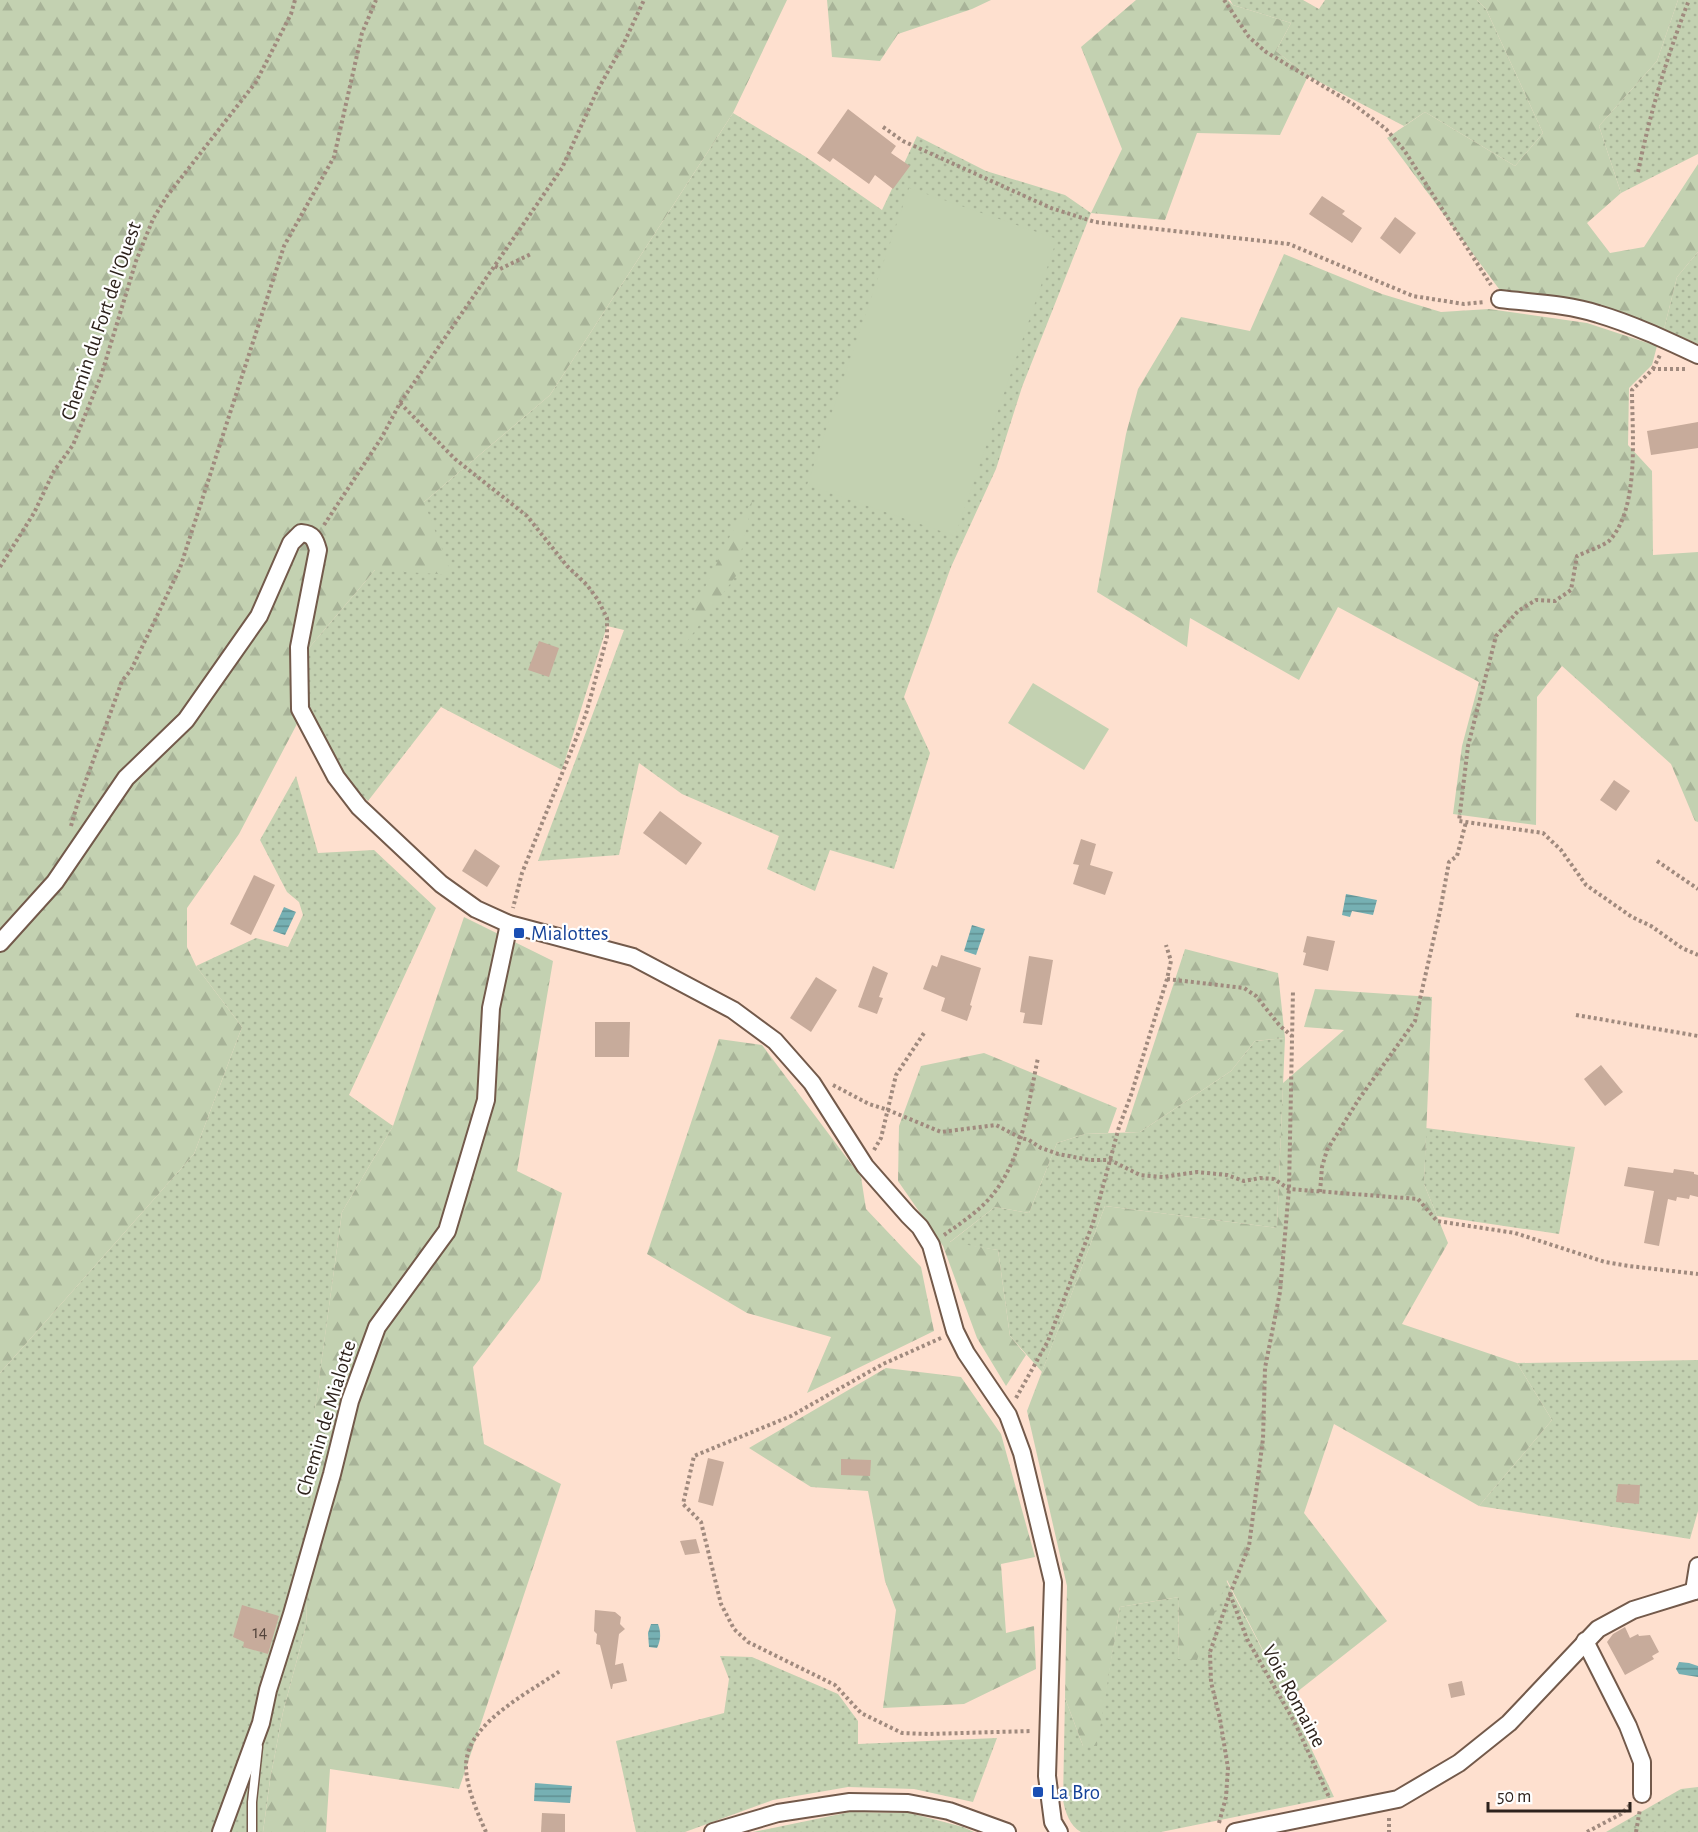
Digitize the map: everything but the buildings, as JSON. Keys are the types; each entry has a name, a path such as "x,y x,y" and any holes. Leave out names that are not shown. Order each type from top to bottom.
{"street":[{"path":"1500,299 1563,306 1597,314 1698,355"},
{"path":"0,943 55,882 126,778 186,720 258,616 291,543 301,533 310,534 315,538 318,550 298,647 300,709 336,777 359,807 441,884 476,909 509,924 633,957 733,1010 775,1041 812,1083 865,1166 920,1227 931,1245 955,1331 966,1353 1008,1415 1022,1453 1053,1581 1048,1791 1053,1822 1059,1832"},
{"name":"Chemin de Mialotte","path":"221,1832 261,1723 267,1690 292,1614 350,1401 377,1327 447,1231 486,1100 491,1008 509,924"},
{"path":"1235,1832 1398,1799 1458,1763 1509,1723 1598,1629 1633,1610 1696,1590 1698,1566"},
{"path":"1586,1641 1628,1726 1642,1762 1642,1794"},
{"path":"713,1832 778,1813 850,1802 908,1803 949,1811 1007,1832"}],"lane":[{"path":"252,1832 252,1802 261,1723"}],"path":[{"name":"Chemin du Fort de l'Ouest","path":"0,567 34,513 54,471 73,445 101,376 136,261 153,219 167,195 256,82 291,15 295,0"},
{"path":"71,827 122,681 131,670 180,568 284,246 334,157 362,33 376,0"},
{"path":"315,538 382,437 400,403 562,168 597,91 645,0"},
{"path":"884,127 903,141 1051,208 1095,222 1289,244 1413,296 1464,304 1500,299 1404,150 1386,129 1353,104 1266,51 1249,37 1224,0"},
{"path":"1638,172 1649,120 1674,39 1689,0"},
{"path":"495,266 500,269 531,254"},
{"path":"1687,369 1653,369 1632,390 1632,487 1621,520 1609,541 1577,556 1571,590 1555,602 1536,600 1518,611 1496,636 1468,746 1459,821 1543,833 1561,850 1586,885 1632,917 1651,926 1682,948 1698,955"},
{"path":"400,403 455,459 527,516 567,566 587,585 607,618 608,637 586,714 522,873 509,924"},
{"path":"1320,1192 1322,1167 1327,1150 1359,1099 1415,1021 1449,862 1457,856 1466,822"},
{"path":"1657,861 1698,889"},
{"path":"1008,1415 1048,1341 1093,1224 1119,1127 1167,979 1171,961 1166,945"},
{"path":"1167,979 1244,988 1256,996 1280,1026 1293,1037"},
{"path":"1216,1832 1226,1797 1228,1768 1211,1682 1210,1652 1249,1546 1263,1439 1265,1368 1280,1292 1289,1189 1293,990"},
{"path":"1576,1015 1698,1036"},
{"path":"865,1166 881,1138 896,1075 924,1033"},
{"path":"931,1245 992,1196 1008,1174 1020,1138 1038,1058"},
{"path":"812,1083 835,1085 869,1104 941,1132 996,1125 1058,1154 1090,1160 1110,1160 1140,1175 1163,1176 1197,1172 1227,1175 1244,1181 1260,1178 1274,1179 1289,1189 1418,1199 1437,1221 1515,1233 1605,1262 1698,1274"},
{"path":"955,1331 883,1364 791,1416 694,1456 683,1504 701,1522 721,1604 734,1629 748,1642 835,1685 861,1713 902,1733 1049,1730"},
{"name":"Voie Romaine","path":"1230,1594 1247,1639 1295,1723 1335,1811"},
{"path":"486,1832 468,1785 466,1758 472,1742 491,1718 560,1671"},
{"path":"1587,1832 1621,1814 1642,1794"},
{"path":"1636,1832 1642,1794"}],"green space":[{"path":"0,0 787,0 733,113 550,395 424,502 452,575 375,570 309,648 307,705 239,834 187,908 187,947 196,966 242,1027 194,1154 0,1373"},
{"path":"827,0 991,0 972,9 898,34 880,61 832,57"},
{"path":"1136,0 1228,0 1233,5 1291,23 1276,51 1308,76 1280,135 1197,133 1165,220 1091,213 1122,149 1081,47"},
{"path":"1230,0 1303,0 1319,9 1325,0 1477,0 1486,9 1543,133 1515,166 1425,112 1404,126 1308,76 1276,51 1291,23 1233,5"},
{"path":"1477,0 1678,0 1657,61 1599,126 1621,193 1587,223 1610,253 1644,247 1698,164 1698,252 1677,277 1664,329 1596,304 1505,297 1387,138 1425,112 1515,166 1543,133 1486,9"},
{"path":"1678,0 1698,0 1698,154 1621,193 1599,126 1657,61"},
{"path":"733,113 806,157 882,210 917,136 986,171 1065,195 1091,213 1022,387 996,469 951,567 904,697 930,753 894,869 830,850 815,891 767,869 779,836 682,794 639,763 619,855 538,861 624,630 607,626 562,770 441,707 368,801 336,773 307,705 309,648 375,570 424,502 550,395"},
{"path":"909,188 1057,239 955,536 807,485"},
{"path":"1698,252 1698,344 1664,329 1677,277"},
{"path":"1284,254 1382,294 1441,312 1489,309 1587,323 1657,346 1652,365 1629,388 1628,445 1652,471 1653,555 1698,552 1698,822 1695,821 1671,764 1562,666 1537,697 1536,825 1453,814 1462,746 1479,682 1338,607 1299,680 1190,618 1187,647 1097,592 1126,434 1138,389 1181,317 1250,331"},
{"path":"752,502 736,576 682,648 695,608 731,534"},
{"path":"1033,683 1109,729 1084,770 1008,723"},
{"path":"296,776 318,853 374,850 436,908 349,1095 393,1126 342,1212 315,1409 306,1626 283,1712 263,1832 0,1832 0,1373 194,1154 242,1027 196,966 256,938 288,947 303,915 299,902 287,892 260,840"},
{"path":"464,917 553,961 517,1171 562,1193 540,1280 473,1367 484,1444 561,1484 459,1789 330,1769 326,1832 263,1832 283,1712 306,1626 315,1408 342,1212 393,1126"},
{"path":"1185,949 1278,973 1285,1038 1255,1041 1231,1071 1140,1132 1125,1132"},
{"path":"1315,989 1432,997 1424,1184 1448,1243 1402,1324 1517,1363 1552,1420 1479,1506 1334,1424 1304,1513 1387,1621 1288,1699 1227,1580 1197,1660 1178,1659 1179,1597 1120,1607 1097,1746 1083,1746 1065,1698 1067,1586 1027,1411 1105,1206 1277,1228 1283,1083 1344,1030 1304,1027"},
{"path":"1285,1038 1277,1228 1105,1206 1042,1372 1010,1336 998,1250 949,1243 995,1207 1029,1213 1057,1143 1085,1134 1140,1132 1231,1071 1255,1041"},
{"path":"719,1039 762,1045 861,1177 866,1209 921,1267 934,1331 807,1393 831,1337 747,1313 647,1254"},
{"path":"984,1053 1117,1108 1108,1133 1085,1134 1057,1143 1029,1213 995,1207 950,1242 998,1250 1010,1336 1026,1355 1006,1386 977,1338 943,1246 898,1181 899,1126 921,1066"},
{"path":"1426,1128 1575,1147 1559,1234 1437,1216 1424,1184"},
{"path":"1698,1360 1698,1511 1690,1539 1479,1506 1552,1420 1517,1363"},
{"path":"886,1368 961,1377 1001,1434 1035,1557 1001,1564 1006,1633 1034,1626 1036,1669 964,1704 883,1708 896,1610 885,1581 868,1491 811,1487 749,1448"},
{"path":"1226,1580 1288,1699 1334,1797 1161,1832 1081,1832 1069,1818 1063,1800 1065,1698 1083,1746 1096,1746 1120,1607 1179,1597 1178,1659"},
{"path":"720,1656 752,1657 838,1694 858,1721 858,1744 997,1738 973,1802 914,1789 848,1787 773,1800 685,1832 636,1832 616,1741 724,1713 729,1679"},
{"path":"1698,1787 1698,1832 1606,1832 1681,1789"},
{"path":"850,1812 910,1813 974,1832 753,1832"}],"water":[{"path":"1346,894 1377,900 1373,915 1352,911 1350,917 1342,915"},
{"path":"284,907 296,912 285,935 273,931"},
{"path":"972,925 985,929 976,955 964,951"},
{"path":"651,1624 658,1624 659,1627 660,1639 657,1648 649,1647 648,1633"},
{"path":"1679,1662 1698,1666 1698,1677 1679,1674 1676,1669"},
{"path":"535,1783 572,1786 570,1803 534,1801"}],"place":[{"name":"Mialottes","path":"519,933"},
{"name":"La Bro","path":"1038,1792"}]}
